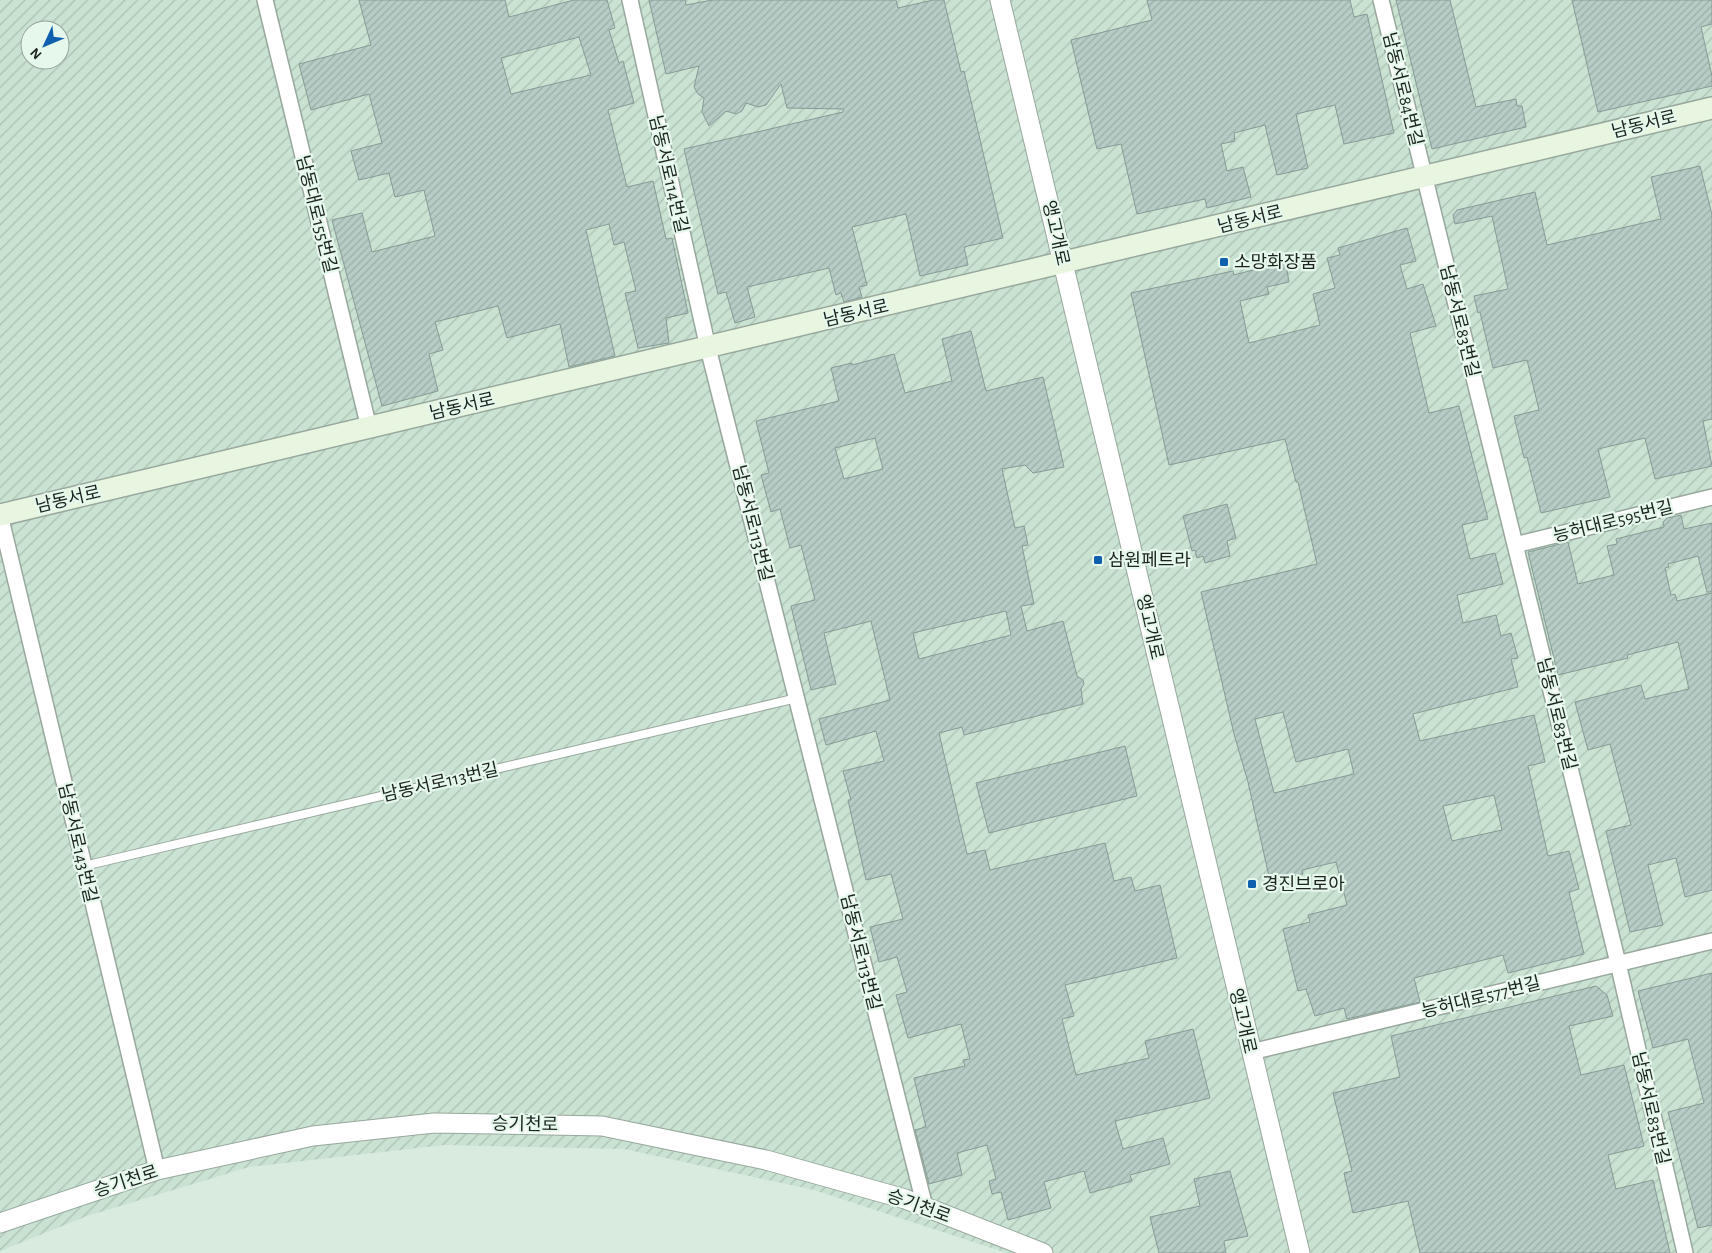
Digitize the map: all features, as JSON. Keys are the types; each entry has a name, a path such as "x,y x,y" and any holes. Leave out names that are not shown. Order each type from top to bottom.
{"main road":[{"name":"남동서로","path":"0,515 1063,264 1712,108"}],"street":[{"name":"남동대로155번길","path":"265,0 368,428"},
{"name":"남동서로114번길","path":"630,0 708,348"},
{"name":"앵고개로","path":"1000,0 1300,1253"},
{"name":"남동서로84번길","path":"1381,0 1424,177"},
{"name":"남동서로83번길","path":"1424,177 1618,963 1685,1253"},
{"name":"남동서로113번길","path":"708,348 925,1206"},
{"name":"능허대로595번길","path":"1515,545 1712,497"},
{"name":"남동서로143번길","path":"0,515 156,1170"},
{"name":"능허대로577번길","path":"1251,1052 1712,941"},
{"name":"승기천로","path":"0,1223 156,1170 313,1136 434,1123 602,1126 766,1160 905,1199 1043,1253"}],"lane":[{"name":"남동서로113번길","path":"84,866 797,698"}],"shaded area":[{"path":"0,0 1712,0 1712,1253 1007,1253 814,1190 624,1149 444,1145 249,1167 87,1216 0,1251"}],"building":[{"path":"359,0 505,0 509,17 574,0 607,0 615,28 609,30 619,63 623,61 634,103 608,110 627,187 653,181 666,239 672,238 688,313 666,318 669,343 638,348 625,293 636,291 624,242 614,245 609,224 586,230 615,356 569,367 560,324 507,338 498,306 435,322 443,350 429,354 438,391 382,406 332,220 362,213 372,252 435,236 424,190 395,197 389,173 359,180 351,151 382,143 369,94 311,110 299,64 371,45","holes":["579,37 591,75 511,94 501,58"]},
{"path":"649,0 685,0 686,5 712,0 896,0 898,8 933,0 944,0 961,72 964,71 1003,238 964,247 968,265 920,276 906,214 852,227 867,285 859,287 862,297 844,302 841,293 836,295 829,268 747,287 755,317 735,323 726,292 718,294 684,149 843,112 843,109 787,108 781,84 766,105 758,107 746,103 742,111 736,114 726,111 709,126 702,112 704,98 698,94 694,87 699,66 666,74"},
{"path":"1147,0 1350,0 1354,17 1367,14 1394,133 1344,144 1335,105 1296,114 1308,168 1277,175 1265,125 1234,133 1235,141 1221,144 1227,171 1243,167 1251,197 1207,208 1205,199 1137,214 1121,144 1097,149 1071,40 1152,20"},
{"path":"1396,0 1450,0 1476,107 1516,99 1517,106 1522,106 1526,127 1432,149"},
{"path":"1572,0 1712,0 1712,24 1701,27 1712,76 1712,86 1598,112"},
{"path":"1700,166 1712,215 1712,419 1703,421 1712,466 1655,479 1645,438 1598,449 1610,497 1541,513 1527,457 1524,458 1514,416 1539,410 1527,360 1493,368 1480,312 1478,313 1474,296 1508,289 1492,216 1455,224 1453,215 1457,210 1535,192 1547,245 1661,219 1651,177"},
{"path":"1407,228 1416,261 1400,265 1407,289 1423,284 1436,326 1410,333 1429,413 1459,406 1488,519 1462,525 1470,559 1495,553 1503,584 1457,595 1463,623 1496,615 1501,636 1511,633 1518,658 1511,659 1518,687 1413,714 1420,741 1534,715 1545,762 1528,766 1548,856 1569,851 1579,889 1569,892 1584,954 1508,973 1503,955 1414,978 1420,1002 1347,1019 1344,1008 1315,1016 1306,989 1298,991 1283,929 1310,922 1308,915 1347,905 1336,862 1302,870 1303,874 1270,881 1248,782 1234,734 1201,592 1317,564 1298,482 1296,482 1285,439 1169,465 1131,293 1233,271 1234,275 1272,265 1271,261 1285,259 1289,282 1267,287 1269,294 1240,301 1249,343 1320,325 1313,294 1335,288 1327,258 1340,255 1338,248","holes":["1283,712 1296,762 1348,749 1354,774 1274,793 1255,719","1494,795 1502,830 1452,841 1443,806"]},
{"path":"971,331 986,391 1043,377 1064,467 1033,473 1025,465 1002,469 1015,528 1024,526 1028,545 1022,546 1034,604 1021,606 1027,631 1063,621 1077,676 1083,680 1084,684 1081,689 1083,704 964,735 962,727 939,733 967,854 985,850 990,870 1105,843 1114,881 1131,877 1135,891 1160,885 1177,958 1065,985 1074,1016 1062,1019 1076,1075 1149,1058 1145,1041 1193,1029 1210,1098 1115,1121 1123,1149 1163,1138 1170,1164 1130,1175 1132,1181 1090,1193 1084,1171 1044,1182 1051,1208 1008,1220 1001,1192 992,1194 989,1181 996,1179 987,1145 957,1153 962,1175 929,1184 915,1130 926,1127 914,1078 965,1066 963,1060 970,1059 961,1024 908,1038 896,995 907,992 897,957 879,962 870,927 903,919 891,874 866,880 848,800 851,800 843,771 884,761 876,731 826,745 819,719 890,700 871,621 824,633 836,684 811,690 791,606 815,600 801,545 790,548 780,509 771,512 761,475 769,473 756,421 839,401 831,368 852,363 852,365 894,354 905,393 952,381 942,339","holes":["875,438 883,469 844,479 835,448","1006,611 1011,635 919,659 913,633"]},
{"path":"1227,504 1236,538 1227,541 1230,556 1205,563 1203,556 1197,558 1195,550 1192,551 1183,516"},
{"path":"1681,515 1684,529 1712,523 1712,592 1707,592 1698,556 1668,564 1669,567 1665,568 1671,595 1675,594 1677,601 1712,593 1712,890 1685,897 1676,858 1648,865 1663,925 1630,932 1606,831 1631,825 1610,744 1588,750 1575,702 1641,685 1645,699 1689,689 1678,642 1627,655 1628,658 1558,675 1528,552 1568,542 1578,584 1614,575 1607,546 1617,544 1616,539 1664,527 1663,522 1667,518"},
{"path":"1125,746 1137,796 989,833 976,783"},
{"path":"1712,973 1712,1225 1698,1228 1668,1112 1704,1103 1688,1039 1653,1048 1638,991"},
{"path":"1596,986 1607,995 1613,1016 1569,1026 1581,1075 1624,1065 1644,1146 1608,1155 1616,1189 1653,1180 1670,1253 1420,1253 1408,1201 1353,1213 1344,1173 1352,1171 1333,1093 1400,1077 1391,1036"},
{"path":"1230,1171 1248,1236 1224,1241 1226,1253 1159,1253 1150,1217 1200,1206 1194,1179"}],"place":[{"name":"소망화장품","path":"1224,262"},
{"name":"삼원페트라","path":"1098,560"},
{"name":"경진브로아","path":"1252,884"}]}
